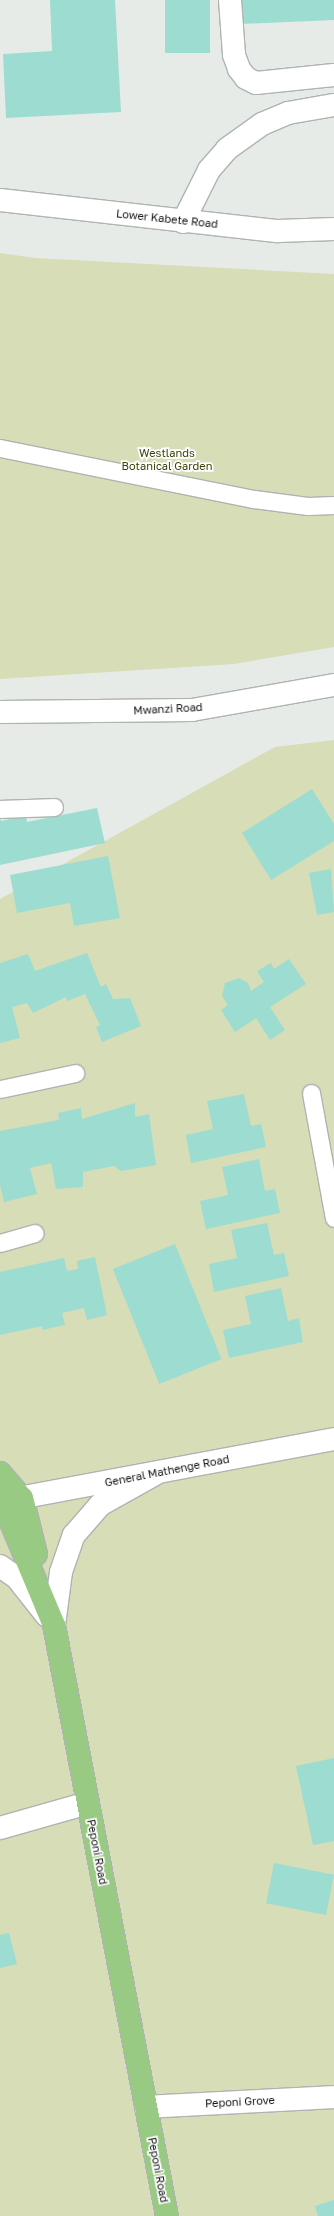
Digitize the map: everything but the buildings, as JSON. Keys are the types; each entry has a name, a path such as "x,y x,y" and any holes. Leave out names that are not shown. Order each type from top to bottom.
{"main road":[{"name":"Peponi Road","path":"0,1473 6,1499 54,1625 167,2216"}],"street":[{"path":"230,0 234,55 239,69 246,78 256,83 334,75"},
{"path":"183,222 209,170 228,149 262,124 288,113 334,105"},
{"name":"Lower Kabete Road","path":"0,200 183,222 278,230 334,229"},
{"name":"Mwanzi Road","path":"0,712 192,710 334,685"},
{"name":"General Mathenge Road","path":"6,1499 157,1473 334,1439"},
{"path":"54,1625 61,1572 74,1535 100,1505 157,1473"},
{"path":"0,1566 17,1578 54,1625"},
{"path":"0,1828 88,1803"},
{"name":"Peponi Grove","path":"146,2107 334,2097"}],"lane":[{"path":"0,448 254,499 308,506 334,505"},
{"path":"0,809 54,807"},
{"path":"0,1089 75,1073"},
{"path":"311,1093 334,1218"},
{"path":"0,1243 35,1233"}],"green space":[{"name":"Westlands Botanical Garden","path":"0,253 35,258 334,274 334,647 234,664 0,679"},
{"path":"334,740 334,2216 0,2216 0,899 275,747"}]}
